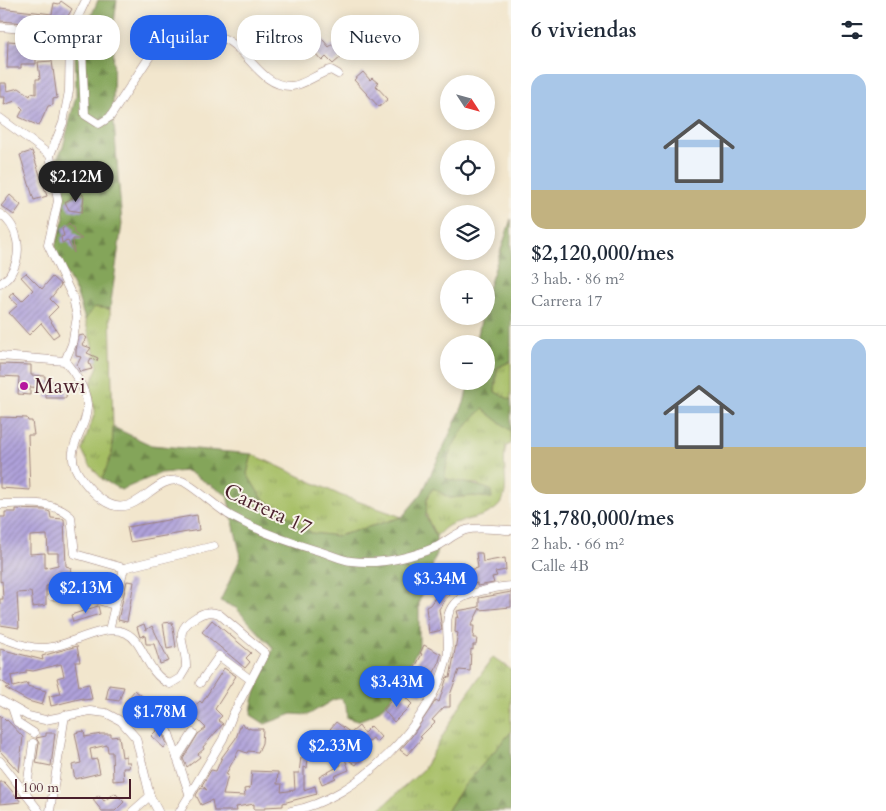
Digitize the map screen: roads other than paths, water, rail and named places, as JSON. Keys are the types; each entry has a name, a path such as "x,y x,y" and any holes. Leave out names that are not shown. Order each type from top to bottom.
{"street":[{"path":"80,15 86,0"},
{"path":"0,27 15,28"},
{"path":"82,60 85,114 99,124 110,117 152,52 206,36 214,35 229,41 273,83 292,86 331,70 338,74"},
{"path":"0,356 65,361 72,344 77,317 73,298 48,245 58,201 50,155 63,123 69,91 70,60"},
{"path":"0,118 50,155"},
{"path":"0,214 5,217 16,234 18,254 11,274 0,284"},
{"name":"Carrera 17","path":"65,361 77,377 87,404 83,426 72,451 74,463 80,476 96,496 114,506 123,506 144,498 167,482 182,481 231,516 284,540 350,561 397,561 437,546 466,530 511,530"},
{"path":"0,504 45,504 60,508 71,517 75,554 124,568 214,546"},
{"path":"109,630 124,568"},
{"path":"291,811 311,808 338,794 365,776 405,735 424,710 438,686 447,656 447,613 456,602 481,592 511,586"},
{"path":"52,596 82,595 114,605"},
{"path":"0,637 35,648 47,648 109,630 125,632 131,636 159,679 170,684 180,678 186,668 180,634 182,628 202,613 211,611 219,614 265,653 233,714 223,739 180,811"},
{"path":"200,683 218,656 251,680"},
{"path":"0,700 13,710 45,720 65,714 90,711 106,713 121,721 136,738 150,796 158,811"},
{"path":"13,710 17,722 34,733"},
{"path":"51,807 65,714"},
{"path":"168,731 190,796"},
{"path":"177,758 193,733"},
{"path":"26,795 33,743"},
{"path":"0,762 39,811"},
{"path":"133,811 150,796"}],"place":[{"name":"Mawi","path":"24,386"}]}
